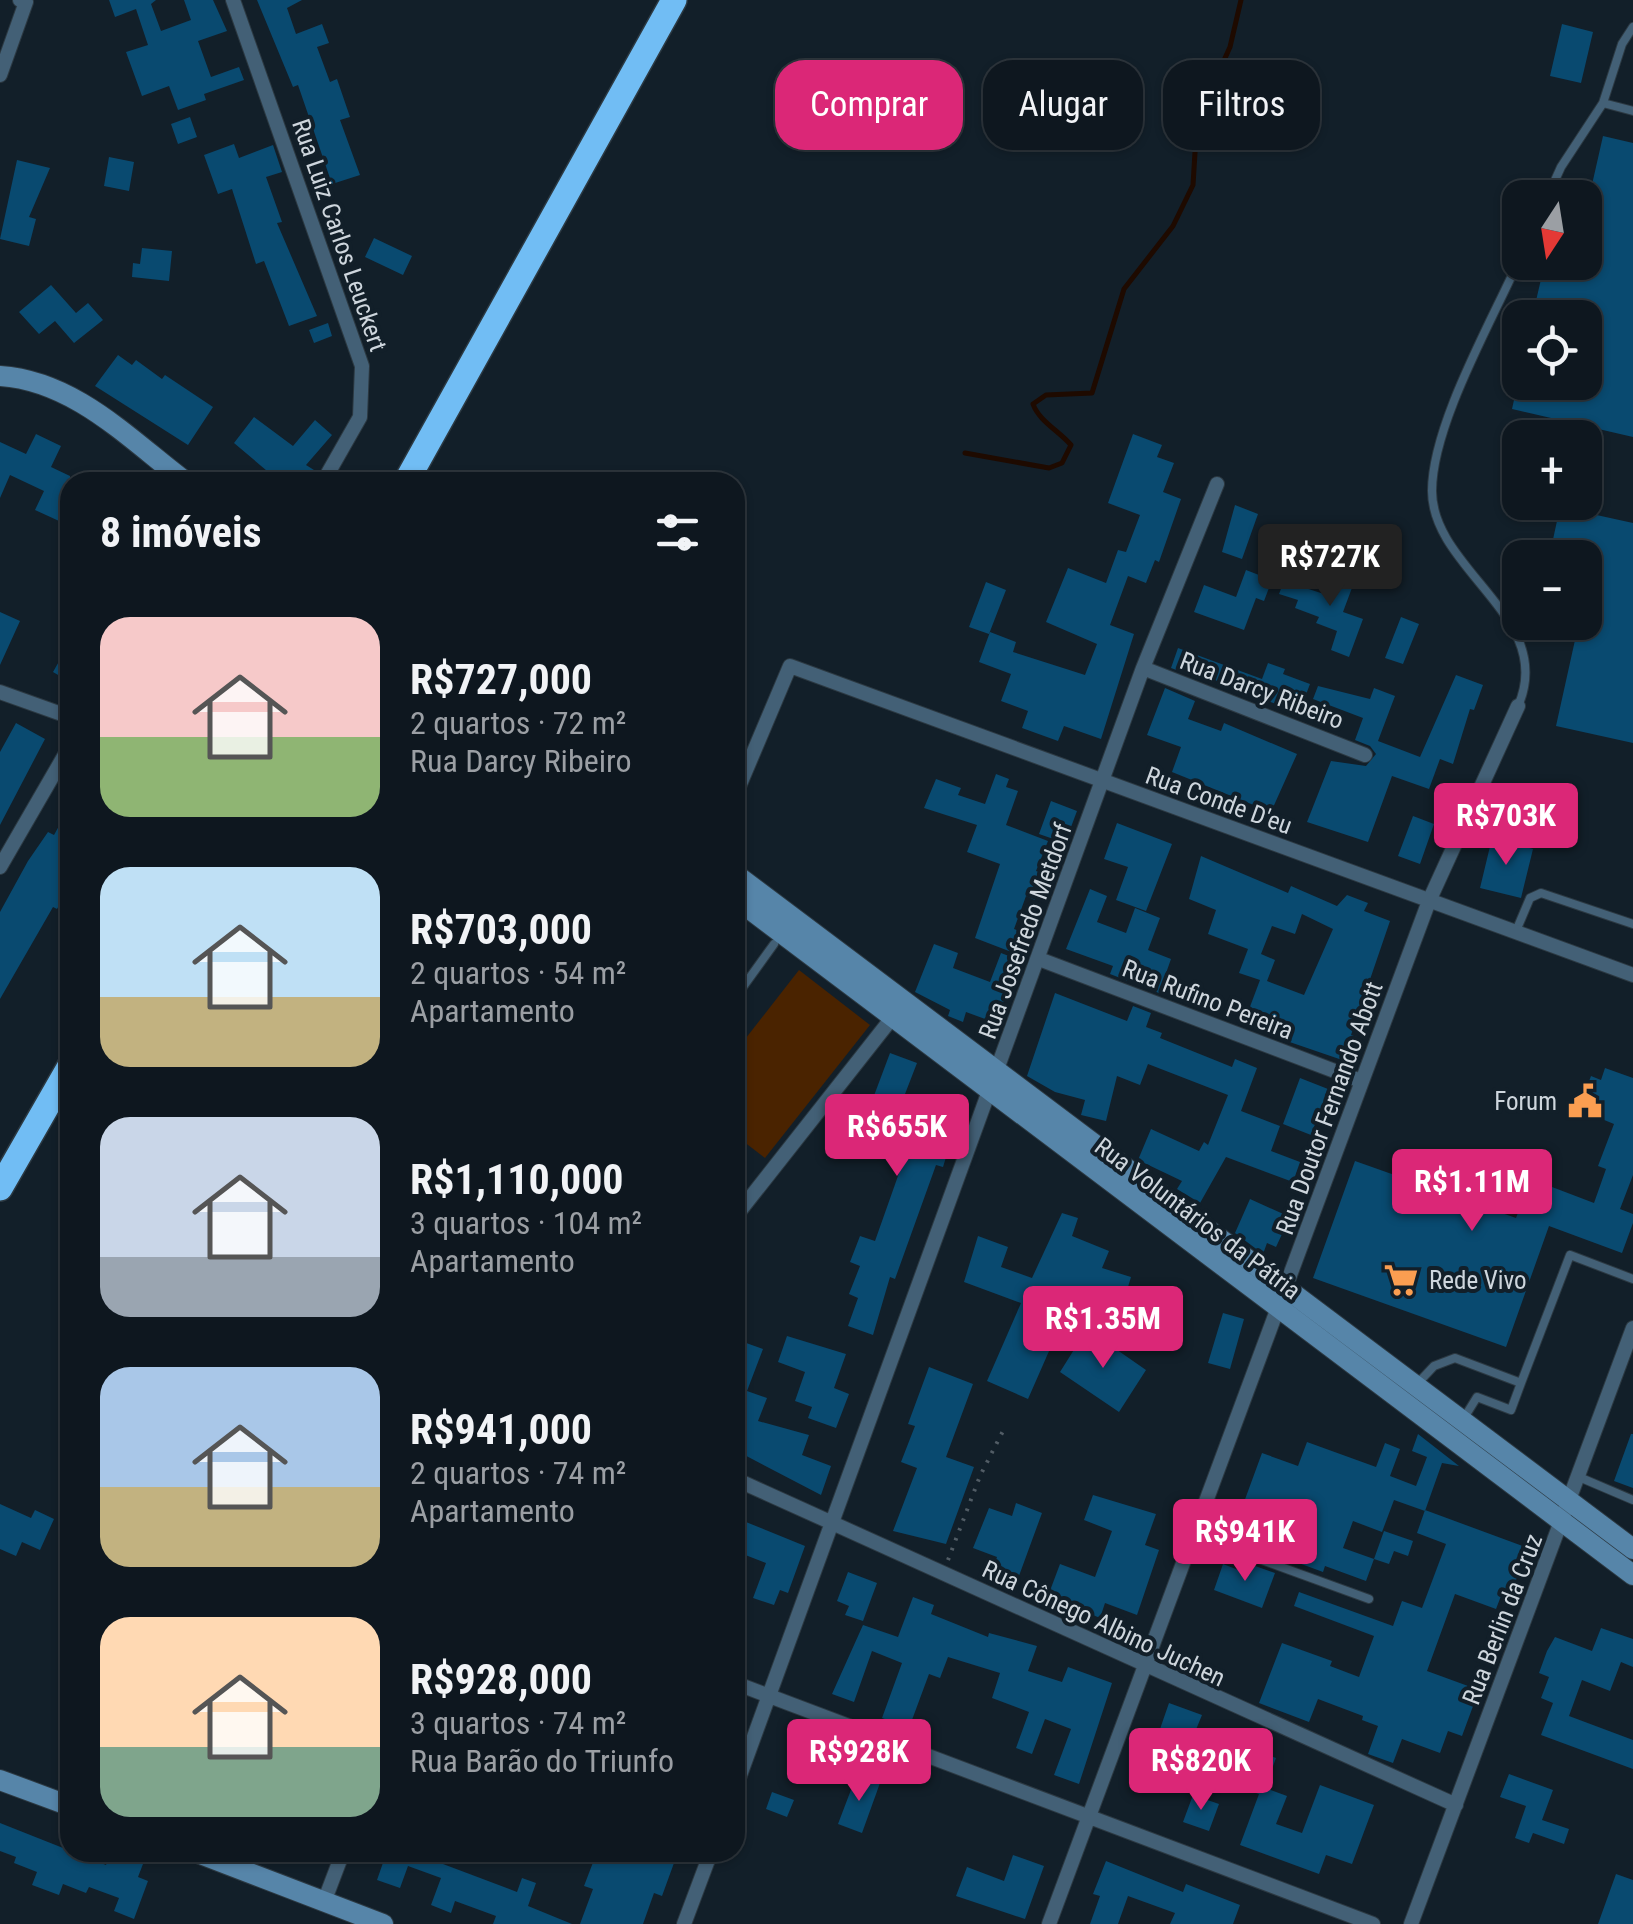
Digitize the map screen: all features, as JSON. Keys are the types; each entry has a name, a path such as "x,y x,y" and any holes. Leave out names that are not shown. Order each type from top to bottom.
{"highway":[{"path":"412,472 674,0"},
{"path":"0,1188 60,1083"}],"main road":[{"path":"0,376 24,378 68,392 173,472"},
{"name":"Rua Voluntários da Pátria","path":"745,884 770,899 892,1018 989,1094 1144,1195"},
{"name":"Rua Voluntários da Pátria","path":"745,905 997,1072 1144,1195 1567,1511 1633,1550"},
{"name":"Rua Voluntários da Pátria","path":"1567,1511 1633,1575"},
{"path":"0,1780 60,1802"},
{"path":"222,1862 383,1924"}],"street":[{"name":"Rua Luiz Carlos Leuckert","path":"233,0 362,366 360,417 329,472"},
{"path":"0,74 23,1"},
{"name":"Rua Josefredo Metdorf","path":"745,1762 1143,668 1217,484"},
{"name":"Rua Conde D'eu","path":"745,772 790,666 1633,975"},
{"name":"Rua Darcy Ribeiro","path":"1143,668 1366,755"},
{"path":"0,692 60,713"},
{"name":"Rua Doutor Fernando Abott","path":"1049,1924 1430,900 1518,706"},
{"path":"0,868 60,763"},
{"name":"Rua Rufino Pereira","path":"1039,959 1361,1081"},
{"path":"745,1204 892,1018"},
{"name":"Rua Berlin da Cruz","path":"1410,1924 1633,1328"},
{"name":"Rua Cônego Albino Juchen","path":"745,1483 1456,1806"},
{"path":"745,1687 1373,1924"},
{"path":"324,1902 339,1862"},
{"path":"684,1924 707,1862"}],"lane":[{"path":"1554,180 1603,103 1633,27"},
{"path":"1603,103 1633,111"},
{"path":"1510,280 1434,451 1431,496 1440,524 1514,629 1527,658 1528,684 1518,706"},
{"path":"1515,932 1530,898 1541,893 1633,924"},
{"path":"745,984 774,944"},
{"path":"1456,1429 1477,1397 1511,1410 1570,1256 1633,1279"},
{"path":"1410,1394 1434,1366 1455,1358 1521,1383"},
{"path":"1579,1477 1633,1500"},
{"path":"1196,1536 1368,1599"}],"path":[{"path":"942,1574 980,1476 1004,1428"}],"shaded area":[{"path":"799,970 870,1025 765,1158 745,1143 745,1039"}],"building":[{"path":"109,0 156,0 151,4 161,31 191,20 184,0 213,0 227,31 198,41 211,77 239,67 244,80 204,94 206,100 178,110 169,86 142,96 126,52 148,45 136,9 115,17"},
{"path":"257,0 302,0 287,8 296,34 322,24 329,43 317,47 330,82 337,79 350,117 340,120 360,175 332,184 298,85 293,87"},
{"path":"1562,24 1593,32 1581,83 1550,76"},
{"path":"190,117 197,137 178,144 171,124"},
{"path":"1603,136 1633,143 1633,437 1602,430 1602,420 1560,420 1512,409 1514,400 1602,400 1602,300 1536,300 1541,280 1602,280 1602,180 1593,180"},
{"path":"234,144 239,158 273,145 282,172 266,177 282,222 277,223 317,316 289,326 264,261 256,264 232,189 218,194 204,155"},
{"path":"109,157 134,162 129,191 104,186"},
{"path":"17,160 50,168 29,217 36,219 29,246 0,239"},
{"path":"374,238 412,256 403,275 365,257"},
{"path":"142,248 172,251 169,281 132,277 133,263 140,264"},
{"path":"51,285 76,313 88,303 103,320 74,343 55,321 39,334 19,312"},
{"path":"328,323 332,336 314,343 309,330"},
{"path":"118,355 132,365 136,360 162,379 165,375 213,407 188,445 95,386"},
{"path":"254,417 293,446 315,420 332,435 306,465 312,472 268,472 234,443"},
{"path":"36,434 61,446 51,467 62,472 60,521 35,510 44,491 10,475 0,498 0,442 26,454"},
{"path":"1133,434 1162,445 1157,457 1174,463 1163,492 1181,499 1159,562 1155,560 1146,583 1128,576 1110,625 1134,634 1101,739 1064,726 1058,741 1022,728 1028,711 1001,701 1011,674 979,662 990,632 1016,642 1013,652 1085,675 1097,644 1046,622 1068,568 1106,583 1118,550 1126,552 1140,515 1108,503"},
{"path":"1235,505 1258,514 1242,559 1222,552"},
{"path":"1602,516 1633,523 1633,743 1556,726 1575,640 1602,640 1602,540 1553,540 1557,520 1602,520"},
{"path":"1337,569 1356,577 1343,612 1363,619 1349,657 1331,650 1337,631 1316,623 1319,617 1295,608 1298,600 1279,594 1284,581 1327,595"},
{"path":"1246,570 1272,580 1264,601 1256,598 1244,630 1194,612 1204,585 1236,597"},
{"path":"986,582 1006,590 989,634 969,627"},
{"path":"0,612 20,621 0,665"},
{"path":"1401,617 1419,624 1403,664 1385,658"},
{"path":"1178,648 1262,679 1268,663 1285,669 1283,674 1310,684 1299,713 1197,673 1196,677 1171,668"},
{"path":"1456,675 1483,685 1474,710 1470,709 1453,764 1440,759 1429,789 1392,776 1368,842 1307,822 1331,761 1366,766 1376,754 1370,746 1355,740 1363,718 1313,699 1318,686 1370,699 1374,688 1395,696 1378,741 1420,757"},
{"path":"1165,688 1195,701 1188,719 1221,731 1224,723 1297,754 1271,812 1172,772 1181,747 1147,735"},
{"path":"16,723 45,739 0,825 0,752"},
{"path":"996,774 1009,779 1006,787 1018,791 1006,825 1048,841 1036,871 1045,874 1035,900 1026,896 1014,929 1022,932 1014,953 975,938 1000,864 967,852 977,825 924,808 936,779 961,788 958,795 985,804"},
{"path":"1544,795 1577,803 1571,824 1539,815"},
{"path":"1051,801 1077,811 1065,843 1039,834"},
{"path":"1413,816 1434,824 1420,864 1398,856"},
{"path":"1117,823 1172,844 1146,911 1116,900 1128,867 1104,859"},
{"path":"60,824 60,904 57,909 53,907 0,999 0,912 48,832 54,835"},
{"path":"1492,838 1533,849 1521,898 1480,888"},
{"path":"1201,856 1288,893 1291,886 1337,906 1347,895 1368,903 1364,911 1390,921 1351,1035 1357,1037 1348,1062 1275,1037 1280,1024 1248,1012 1260,980 1239,973 1248,949 1208,934 1216,910 1189,899","holes":["1302,914 1333,929 1304,995 1267,981 1275,960 1261,954 1272,926 1295,934"]},
{"path":"1090,889 1107,896 1097,922 1126,933 1135,908 1160,918 1148,950 1171,959 1159,993 1110,974 1113,966 1066,949"},
{"path":"934,944 958,953 953,968 990,982 1001,953 1019,960 996,1023 966,1012 963,1022 948,1016 950,1010 915,992"},
{"path":"1055,993 1127,1021 1133,1006 1151,1013 1146,1027 1162,1033 1160,1038 1232,1067 1235,1059 1257,1068 1241,1111 1280,1126 1271,1151 1300,1162 1293,1182 1226,1157 1200,1203 1177,1189 1182,1181 1138,1160 1151,1129 1199,1151 1204,1142 1208,1145 1228,1095 1148,1064 1140,1085 1117,1076 1106,1121 1081,1115 1085,1100 1055,1092 1027,1076"},
{"path":"890,1053 917,1063 905,1094 959,1115 943,1167 936,1165 895,1279 890,1277 873,1335 848,1326 858,1298 849,1294 860,1266 850,1262 860,1236 875,1241 904,1159 882,1152 884,1146 846,1127 857,1103 869,1109"},
{"path":"1605,1068 1633,1078 1633,1175 1620,1209 1633,1214 1633,1223 1622,1253 1549,1226 1506,1347 1313,1278 1355,1161 1516,1218 1531,1179 1594,1203 1606,1169 1598,1166 1614,1124 1592,1115 1596,1105 1582,1100 1591,1076 1601,1080"},
{"path":"1300,1078 1328,1089 1311,1135 1283,1124"},
{"path":"1250,1199 1290,1217 1276,1247 1267,1243 1263,1254 1235,1233"},
{"path":"1062,1213 1078,1218 1072,1236 1109,1251 1102,1268 1131,1277 1125,1297 1093,1287 1084,1307 1071,1301 1028,1399 987,1381 1021,1303 964,1282 978,1236 1008,1247 1001,1267 1032,1278"},
{"path":"1223,1313 1244,1319 1230,1369 1208,1363"},
{"path":"1087,1329 1146,1370 1119,1412 1060,1372"},
{"path":"787,1336 846,1354 834,1388 849,1394 836,1428 808,1418 812,1407 795,1401 805,1372 778,1362"},
{"path":"745,1343 763,1349 747,1391 767,1398 758,1421 809,1435 802,1455 831,1466 821,1495 745,1455"},
{"path":"929,1367 973,1384 946,1457 974,1467 946,1544 893,1531 917,1468 901,1462 915,1426 908,1424"},
{"path":"1418,1434 1459,1466 1442,1463 1425,1511 1394,1500 1382,1532 1353,1521 1343,1548 1374,1559 1366,1581 1325,1566 1323,1572 1244,1543 1253,1518 1240,1513 1262,1453 1298,1466 1307,1442 1376,1467 1385,1443 1400,1449 1390,1476 1416,1486 1427,1457 1412,1451"},
{"path":"1633,1434 1633,1488 1614,1481"},
{"path":"1093,1495 1156,1514 1145,1545 1159,1550 1137,1615 1105,1603 1100,1618 1048,1596 1060,1564 1095,1577 1112,1531 1084,1520"},
{"path":"1016,1503 1042,1513 1016,1584 991,1574 997,1557 973,1548 989,1508 1012,1516"},
{"path":"0,1504 31,1518 35,1510 54,1519 40,1550 22,1542 16,1556 0,1549"},
{"path":"1425,1510 1528,1548 1509,1599 1501,1596 1496,1609 1455,1594 1427,1671 1479,1690 1462,1736 1448,1731 1440,1753 1402,1739 1393,1763 1368,1754 1378,1726 1362,1720 1363,1716 1318,1699 1309,1722 1259,1703 1282,1643 1332,1661 1330,1666 1359,1677 1374,1636 1294,1606 1299,1592 1393,1626 1402,1601 1422,1608 1446,1544 1417,1533"},
{"path":"745,1525 805,1546 788,1593 780,1590 774,1605 753,1598 766,1563 745,1555"},
{"path":"1384,1531 1413,1541 1408,1556 1394,1551 1389,1564 1374,1559"},
{"path":"1244,1562 1275,1573 1262,1608 1214,1590 1223,1564 1241,1571"},
{"path":"848,1572 877,1583 863,1621 845,1615 849,1606 837,1601"},
{"path":"913,1597 934,1605 931,1614 988,1637 989,1633 1037,1646 1028,1671 1062,1682 1068,1667 1112,1683 1079,1784 1054,1775 1071,1729 1045,1719 1032,1754 1016,1748 1029,1712 992,1698 1000,1673 948,1657 940,1678 929,1674 909,1728 882,1718 902,1663 872,1651 854,1702 832,1694 863,1625 898,1637"},
{"path":"1601,1628 1633,1639 1633,1667 1621,1662 1610,1691 1582,1680 1569,1716 1633,1740 1633,1769 1541,1735 1553,1703 1541,1698 1549,1677 1539,1673 1547,1651 1555,1637 1592,1651"},
{"path":"1169,1703 1202,1715 1181,1766 1151,1755"},
{"path":"1258,1751 1276,1758 1265,1788 1287,1796 1276,1824 1302,1833 1320,1785 1374,1805 1352,1864 1326,1855 1319,1874 1240,1845 1259,1794 1236,1786 1245,1764 1252,1766"},
{"path":"857,1774 880,1783 862,1833 838,1824"},
{"path":"1509,1774 1553,1790 1542,1820 1569,1829 1564,1844 1533,1833 1529,1843 1515,1838 1526,1806 1500,1797"},
{"path":"772,1792 794,1800 787,1817 766,1809"},
{"path":"1193,1795 1219,1804 1209,1831 1183,1822"},
{"path":"0,1823 60,1847 60,1862 138,1862 143,1864 138,1877 148,1881 134,1919 114,1911 119,1898 89,1887 86,1893 63,1884 59,1895 32,1885 37,1872 14,1863 16,1857 0,1851"},
{"path":"1013,1855 1044,1866 1025,1919 956,1896 967,1867 1004,1881"},
{"path":"1106,1861 1183,1892 1186,1884 1240,1905 1233,1924 1170,1924 1175,1913 1128,1896 1118,1924 1090,1924 1100,1896 1093,1894"},
{"path":"383,1862 444,1862 517,1892 522,1878 536,1883 528,1906 572,1924 493,1924 496,1916 455,1901 451,1913 431,1905 441,1878 408,1866 400,1888 377,1880"},
{"path":"593,1862 674,1862 662,1896 654,1893 643,1924 580,1924 593,1889 584,1886"},
{"path":"1616,1874 1633,1880 1633,1924 1598,1924"}],"waterway":[{"path":"965,453 1049,468 1062,463 1071,445 1044,421 1033,404 1046,395 1092,393 1124,289 1173,226 1193,185 1197,120 1230,47 1241,0"}],"place":[{"name":"Forum","path":"1585,1101"},
{"name":"Rede Vivo","path":"1401,1280"}]}
